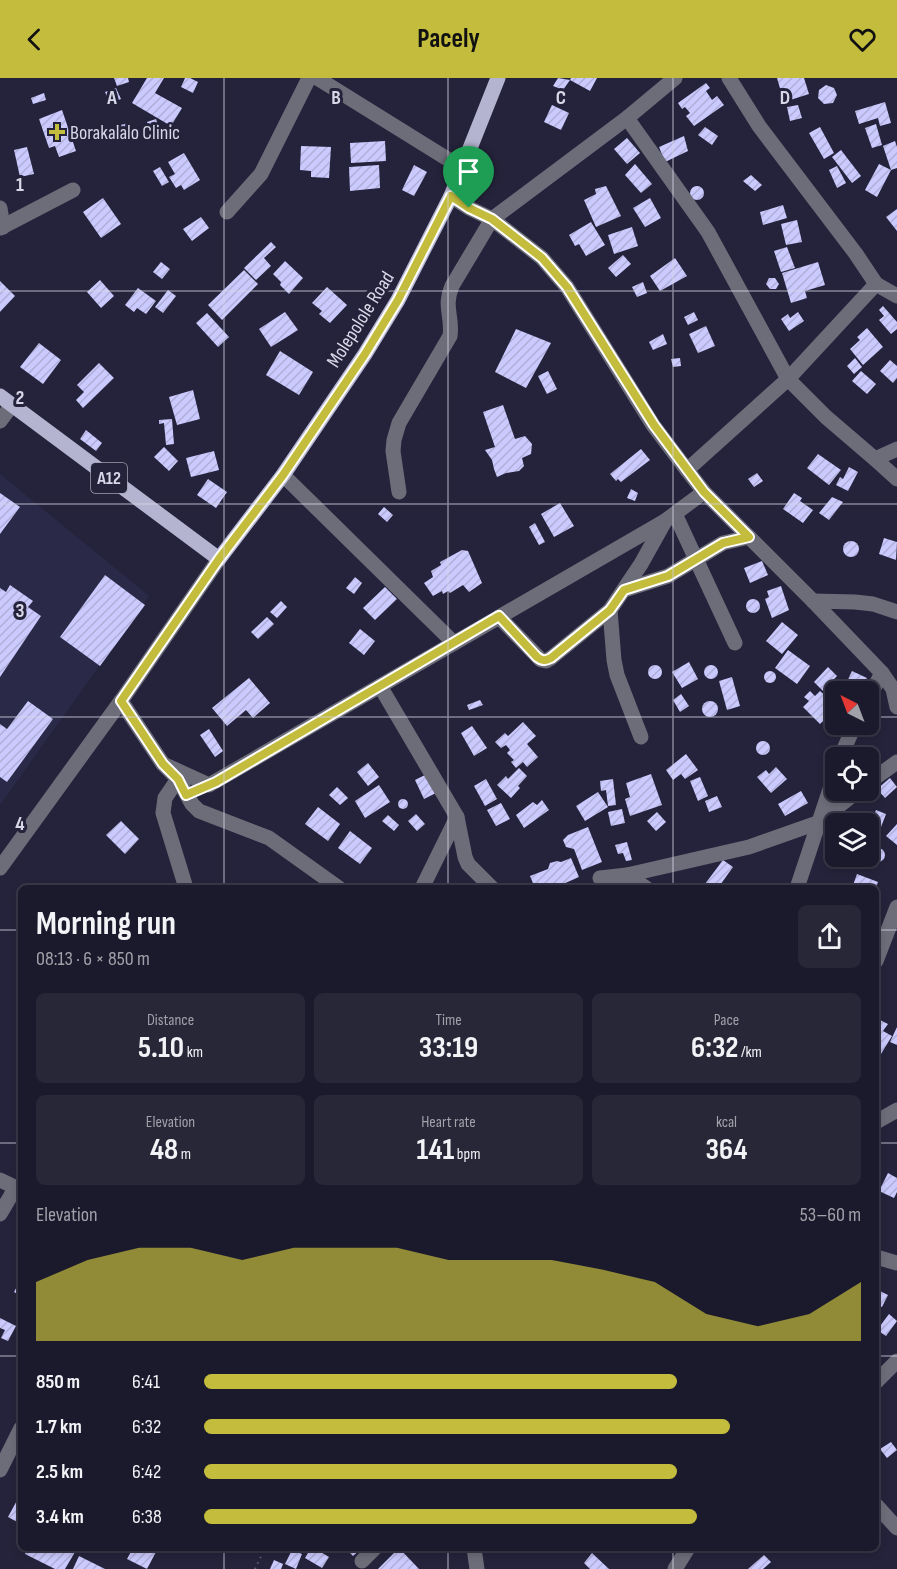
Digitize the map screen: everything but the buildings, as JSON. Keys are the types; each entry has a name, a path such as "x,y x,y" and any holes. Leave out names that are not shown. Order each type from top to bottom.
{"main road":[{"name":"Molepolole Road","path":"219,559 283,475 365,354 398,300 451,196 498,78"},
{"name":"A12","path":"6,401 219,559"}],"street":[{"path":"227,212 261,174 309,78"},
{"path":"317,78 462,168"},
{"path":"399,492 393,451 399,423 450,336 451,328 447,308 452,285 492,219 627,118 675,78"},
{"path":"729,78 759,126 876,284 897,296"},
{"path":"627,118 708,232 788,379 826,417 897,479"},
{"path":"0,207 1,227 73,190"},
{"path":"451,196 492,219 542,258 556,272 654,425 704,492 891,679 897,707"},
{"path":"687,470 788,379 876,284"},
{"path":"0,421 6,401"},
{"path":"875,459 897,449"},
{"path":"283,475 454,642"},
{"path":"186,795 209,785 670,518 704,492"},
{"path":"670,518 696,560 735,643"},
{"path":"499,616 537,657 546,661 610,610 670,518"},
{"path":"624,590 668,576 723,543 749,537"},
{"path":"0,868 121,701 219,559"},
{"path":"813,601 873,604 897,612"},
{"path":"610,610 617,675 641,737"},
{"path":"879,689 891,679"},
{"path":"380,686 457,817 468,864 489,885"},
{"path":"121,701 163,764 178,779 186,795 199,811 269,838 335,885"},
{"path":"879,775 897,762"},
{"path":"163,764 209,785"},
{"path":"178,779 165,798 164,813 185,885"},
{"path":"798,885 825,801"},
{"path":"600,878 627,875 749,847 817,823 845,801"},
{"path":"423,885 457,817"},
{"path":"627,875 642,885"},
{"path":"879,953 897,907"},
{"path":"879,1120 897,1110"},
{"path":"0,1180 18,1188 0,1214"},
{"path":"879,1258 897,1263"},
{"path":"879,1379 897,1361"},
{"path":"0,1470 18,1434"},
{"path":"879,1508 897,1528"},
{"path":"362,1561 372,1551"},
{"path":"474,1551 477,1568"},
{"path":"675,1569 686,1551"}],"path":[{"path":"255,1569 264,1551"}],"shaded area":[{"path":"0,474 149,596 0,805"}],"place":[{"name":"Borakalalo Clinic","path":"57,132"}],"route":[{"path":"451,196 469,208 492,219 542,258 556,272 668,445 704,492 749,537 723,543 668,576 624,590 610,610 546,661 537,657 499,616 216,782 186,795 178,779 163,764 121,701 219,559 283,475 365,354 398,300 451,196"}]}
